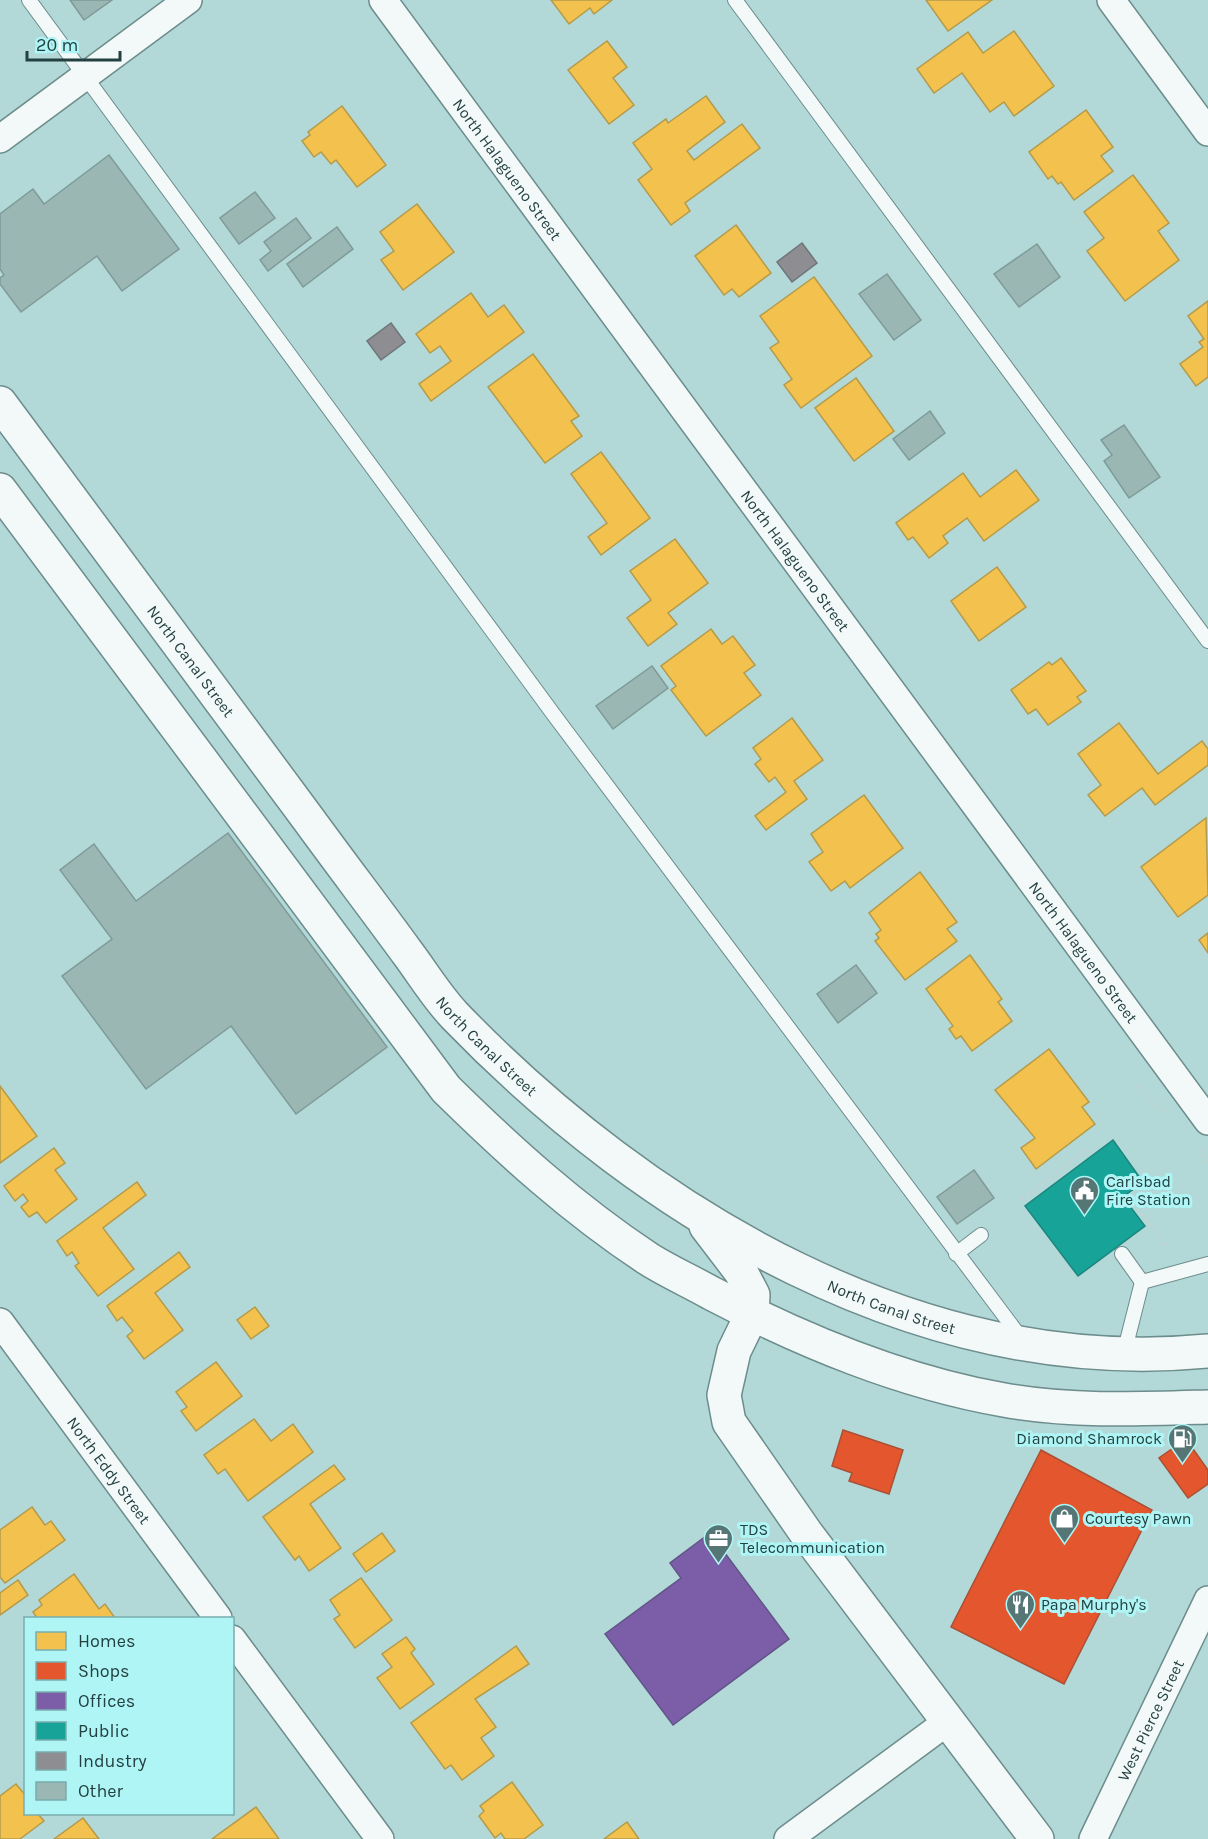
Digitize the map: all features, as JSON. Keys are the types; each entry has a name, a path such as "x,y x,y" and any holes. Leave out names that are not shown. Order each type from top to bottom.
{"main road":[{"name":"North Canal Street","path":"0,403 451,1012 513,1072 634,1173 694,1212 761,1251 831,1285 964,1331 1024,1342 1123,1355 1208,1351"},
{"path":"0,490 446,1089 514,1157 585,1214 649,1260 752,1314 869,1364 914,1379 1005,1400 1053,1406 1135,1409 1208,1407"},
{"path":"694,1212 741,1272 753,1295 752,1314 734,1351 724,1395 729,1422 806,1533 1037,1839"}],"street":[{"path":"0,139 188,0"},
{"name":"North Halagueno Street","path":"382,0 965,788 1208,1121"},
{"path":"1111,0 1208,132"},
{"name":"North Eddy Street","path":"0,1322 217,1617"},
{"name":"West Pierce Street","path":"1093,1839 1208,1600"},
{"path":"234,1642 380,1839"},
{"path":"788,1839 947,1722"}],"lane":[{"path":"29,0 547,705 1024,1342"},
{"path":"735,0 1208,641"},
{"path":"956,1254 981,1235"},
{"path":"1122,1254 1142,1282"},
{"path":"1142,1282 1208,1264"},
{"path":"1123,1355 1142,1282"}],"path":[{"path":"1022,1199 1087,1149 1090,1153"},
{"path":"1131,1200 1165,1246"}],"building: Homes":[{"path":"551,0 612,0 594,14 590,8 569,24"},
{"path":"926,0 992,0 948,31"},
{"path":"1014,31 1054,86 1014,116 1004,102 990,112 962,73 934,93 917,69 968,32 983,53"},
{"path":"607,41 627,67 613,78 634,105 609,124 568,70"},
{"path":"706,96 725,122 687,151 694,160 742,124 760,148 685,203 690,211 671,225 638,180 652,169 633,143 666,119 668,123"},
{"path":"342,106 386,165 357,187 336,160 331,164 321,152 314,157 302,141 310,135 308,132"},
{"path":"1086,110 1113,147 1101,156 1113,171 1074,200 1061,182 1058,184 1052,176 1048,179 1029,152"},
{"path":"1133,175 1169,223 1158,231 1179,260 1125,301 1087,251 1104,238 1084,212"},
{"path":"417,204 454,252 403,290 381,260 394,251 380,232"},
{"path":"736,225 771,273 739,297 732,289 724,295 695,256"},
{"path":"814,277 872,356 801,408 784,385 792,379 770,348 779,342 760,316"},
{"path":"471,293 488,317 504,305 524,332 431,401 419,384 451,361 440,346 430,353 416,334"},
{"path":"1208,301 1208,377 1196,386 1180,364 1203,347 1199,342 1204,339 1188,316"},
{"path":"533,354 579,416 571,421 582,436 545,463 488,387"},
{"path":"856,378 894,431 854,461 815,408"},
{"path":"601,452 650,518 601,555 588,537 607,523 571,474"},
{"path":"1016,470 1039,500 984,541 967,518 943,536 948,543 929,558 913,537 908,540 896,523 963,473 980,497"},
{"path":"675,539 708,583 668,613 677,624 648,646 627,618 651,600 630,571"},
{"path":"997,567 1026,607 979,641 951,601"},
{"path":"711,629 722,644 733,636 755,665 744,673 761,695 706,736 671,690 676,686 661,666"},
{"path":"1061,658 1086,691 1077,697 1081,702 1048,725 1036,709 1028,714 1011,690 1049,662 1052,665"},
{"path":"792,718 823,760 794,781 807,799 766,830 755,816 786,792 775,777 769,782 755,764 761,759 753,748"},
{"path":"1119,723 1158,774 1202,741 1208,749 1208,765 1155,805 1142,788 1105,816 1088,795 1101,785 1078,754"},
{"path":"864,795 903,848 850,888 845,881 831,891 809,862 823,852 811,834"},
{"path":"1206,818 1208,895 1178,917 1141,867"},
{"path":"920,872 957,922 947,929 957,941 905,980 875,941 879,938 876,934 881,930 869,913"},
{"path":"1208,933 1208,953 1199,940"},
{"path":"970,955 1002,999 998,1002 1012,1021 972,1051 961,1036 956,1039 949,1029 953,1026 926,989"},
{"path":"1049,1049 1089,1102 1082,1107 1095,1124 1036,1169 1021,1148 1035,1138 995,1090"},
{"path":"0,1086 37,1136 0,1163"},
{"path":"54,1148 65,1163 55,1170 77,1199 46,1223 37,1212 29,1217 21,1207 28,1201 23,1194 15,1201 4,1186"},
{"path":"137,1182 146,1195 103,1228 134,1269 98,1296 75,1266 79,1263 72,1252 67,1256 57,1241"},
{"path":"179,1252 190,1267 155,1293 183,1330 144,1359 127,1336 133,1331 122,1317 117,1321 107,1306"},
{"path":"255,1307 269,1326 251,1339 237,1320"},
{"path":"216,1362 242,1396 196,1431 181,1411 187,1407 176,1392"},
{"path":"254,1419 271,1441 293,1424 313,1452 248,1501 225,1469 218,1474 204,1455"},
{"path":"334,1465 345,1479 310,1504 341,1548 309,1571 299,1556 295,1560 263,1517"},
{"path":"32,1507 45,1525 51,1521 65,1540 5,1583 0,1577 0,1530"},
{"path":"382,1533 395,1551 366,1572 353,1554"},
{"path":"74,1574 99,1609 105,1604 114,1617 36,1617 33,1612 42,1605 39,1600"},
{"path":"361,1578 392,1620 355,1648 334,1619 340,1615 330,1600"},
{"path":"18,1580 28,1595 0,1615 0,1593"},
{"path":"406,1637 415,1649 411,1653 434,1684 400,1709 377,1678 392,1667 382,1654"},
{"path":"516,1646 529,1664 475,1699 496,1727 481,1738 494,1756 462,1780 451,1765 445,1769 411,1723"},
{"path":"512,1782 543,1825 524,1839 505,1839 501,1833 495,1838 479,1816 484,1811 480,1806"},
{"path":"16,1784 24,1794 24,1815 39,1815 44,1821 20,1839 0,1839 0,1796"},
{"path":"256,1807 279,1839 212,1839"},
{"path":"83,1818 99,1839 54,1839"},
{"path":"627,1822 639,1839 604,1839"}],"building: Shops":[{"path":"843,1430 903,1450 889,1494 849,1481 852,1473 832,1466"},
{"name":"Diamond Shamrock","path":"1186,1439 1208,1470 1208,1484 1188,1498 1159,1458"},
{"path":"1041,1450 1152,1510 1064,1684 951,1627"}],"building: Offices":[{"path":"710,1533 789,1639 673,1725 605,1634 681,1578 670,1563"}],"building: Public":[{"name":"Carlsbad Fire Station","path":"1113,1140 1143,1182 1123,1197 1145,1226 1078,1276 1025,1206"}],"building: Industry":[{"path":"802,243 817,263 792,282 777,262"},
{"path":"391,323 405,342 381,360 367,341"}],"building: Other":[{"path":"70,0 112,0 84,20"},
{"path":"109,155 179,249 122,291 97,256 21,312 0,284 0,278 4,275 0,269 0,214 33,189 44,204"},
{"path":"255,192 275,218 239,244 220,218"},
{"path":"296,218 311,238 268,271 260,260 271,251 264,242"},
{"path":"337,227 353,249 303,287 287,264"},
{"path":"1037,244 1060,277 1019,307 994,274"},
{"path":"887,274 921,320 894,340 859,294"},
{"path":"930,411 945,433 909,460 893,439"},
{"path":"1124,425 1160,477 1129,498 1104,461 1112,455 1101,440"},
{"path":"652,666 668,688 613,729 596,706"},
{"path":"228,833 387,1047 296,1114 231,1026 146,1089 62,976 112,939 60,870 94,844 136,901"},
{"path":"856,965 877,993 838,1023 817,994"},
{"path":"974,1170 994,1198 957,1224 937,1197"}],"place":[{"name":"Carlsbad Fire Station","path":"1085,1216"},
{"name":"Diamond Shamrock","path":"1183,1464"},
{"name":"Courtesy Pawn","path":"1064,1544"},
{"name":"TDS Telecommunication","path":"719,1564"},
{"name":"Papa Murphy's","path":"1020,1630"}]}
